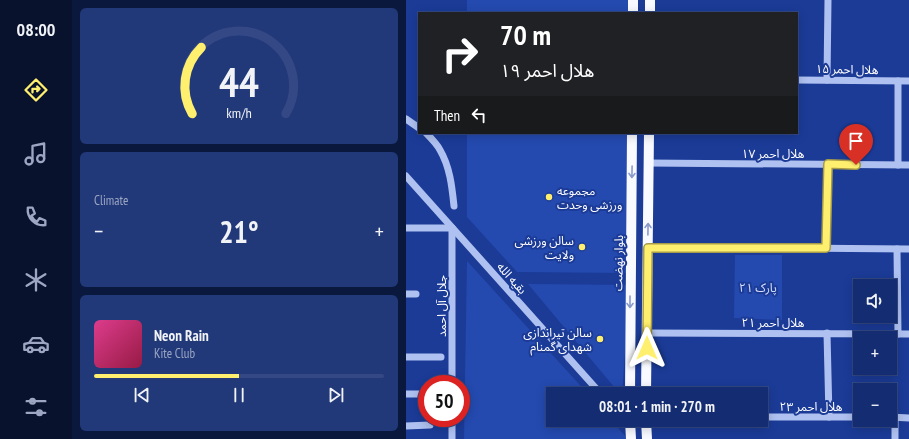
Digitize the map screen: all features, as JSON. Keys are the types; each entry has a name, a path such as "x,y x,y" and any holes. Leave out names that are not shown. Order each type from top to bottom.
{"main road":[{"path":"633,0 633,12"},
{"path":"650,0 650,12"},
{"name":"بلوار نهضت","path":"630,387 632,134"},
{"path":"646,387 649,134"},
{"path":"629,427 631,439"},
{"path":"646,427 647,439"}],"street":[{"path":"827,80 828,0"},
{"name":"هلال احمر ۱۵","path":"798,80 909,81"},
{"path":"898,81 898,165"},
{"path":"406,119 418,127"},
{"path":"427,134 440,149 448,166 454,206"},
{"name":"هلال احمر ۱۷","path":"648,163 909,165"},
{"path":"826,248 828,164"},
{"name":"بقیه الله","path":"406,176 595,387"},
{"path":"406,228 452,228"},
{"name":"جلال آل احمد","path":"452,228 452,375"},
{"path":"648,248 909,249"},
{"path":"897,249 898,334"},
{"path":"406,294 416,294"},
{"name":"هلال احمر ۲۱","path":"647,332 909,334"},
{"path":"827,333 829,417"},
{"path":"406,357 441,357"},
{"path":"406,394 418,394"},
{"name":"هلال احمر ۲۳","path":"768,417 853,417"},
{"path":"897,418 909,418"},
{"path":"406,426 418,426"},
{"path":"452,427 452,439"},
{"path":"893,427 895,439"}],"green space":[{"path":"467,0 633,0 633,12 467,12"},
{"name":"مجموعه ورزشی وحدت","path":"467,134 632,134 631,273 517,272 467,217"},
{"name":"پارک ۲۱","path":"735,255 782,255 782,320 734,318"},
{"path":"467,261 582,387 546,387 546,427 617,427 626,439 464,439 464,427 470,427 470,375 465,375"},
{"name":"سالن تیراندازی شهدای گمنام","path":"528,284 630,285 623,387 614,387"}],"place":[{"name":"مجموعه ورزشی وحدت","path":"549,197"},
{"name":"سالن ورزشی ولایت","path":"582,247"},
{"name":"سالن تیراندازی شهدای گمنام","path":"600,339"}],"route":[{"path":"647,348 648,248 826,248 828,164 856,165"}]}
